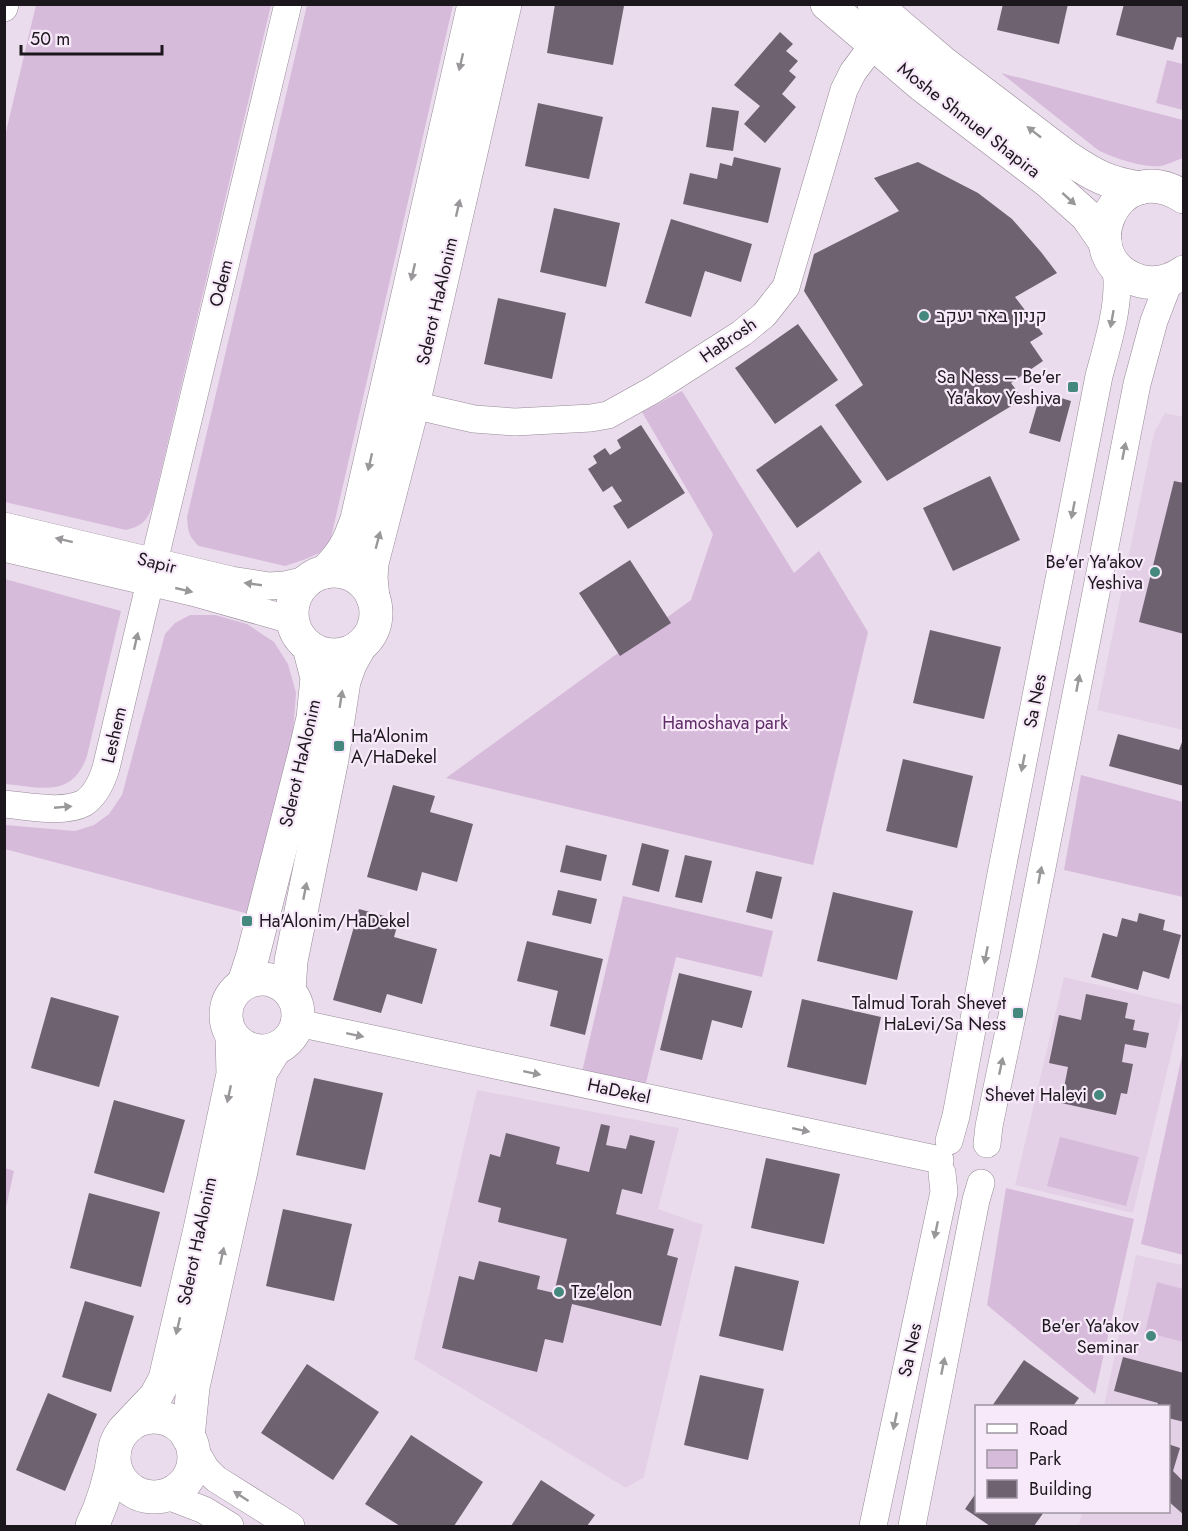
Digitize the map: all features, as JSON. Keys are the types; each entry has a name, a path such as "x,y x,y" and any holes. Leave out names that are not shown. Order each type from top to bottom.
{"main road":[{"name":"Sderot HaAlonim","path":"318,575 339,558 357,519 474,4"},
{"name":"Sderot HaAlonim","path":"373,598 372,563 413,405 505,4"},
{"name":"Moshe Shmuel Shapira","path":"827,4 923,86 1071,201 1087,216 1125,274 1142,282 1160,283 1181,274"},
{"name":"Moshe Shmuel Shapira","path":"874,4 942,62 1090,173 1118,185 1167,189"},
{"path":"1109,252 1105,225 1112,209 1124,196 1167,189"},
{"path":"337,572 349,574 367,588 373,598 376,611 375,624 369,636 349,653 335,655 321,653 301,636 292,611 301,587 318,575 337,572"},
{"name":"Sderot HaAlonim","path":"244,983 313,718 317,678 301,636"},
{"name":"Sderot HaAlonim","path":"289,990 291,961 332,759 344,681 360,646"},
{"path":"268,978 289,990 298,1011 298,1023 293,1034 285,1042 275,1049 252,1050 241,1045 232,1036 225,1013 234,990 255,979 268,978"},
{"name":"Sderot HaAlonim","path":"119,1440 156,1396 165,1379 233,1074 232,1036"},
{"name":"Sderot HaAlonim","path":"115,1527 130,1510 157,1496 176,1490 186,1481 191,1470 194,1457 190,1441 193,1387 261,1072 275,1049"},
{"path":"157,1496 137,1493 118,1475 114,1462 119,1440 131,1424 151,1417 162,1418 182,1428 190,1441"},
{"path":"92,1527 106,1493 119,1440"}],"street":[{"name":"Odem","path":"152,572 288,4"},
{"name":"HaBrosh","path":"413,405 474,418 515,422 608,415 653,390 750,327 764,315 786,287 844,90 853,72 874,44"},
{"name":"Sa Nes","path":"873,1527 944,1192 944,1158 956,1116 1099,376 1110,334 1118,278 1109,252"},
{"path":"987,1144 988,1126 1025,954 1137,384 1154,321 1167,287 1181,274"},
{"name":"Sapir","path":"4,526 152,572 192,592 284,618 301,636"},
{"name":"Sapir","path":"4,548 152,572 263,585 285,585 318,575"},
{"name":"Leshem","path":"4,804 70,807 84,802 102,782 152,572"},
{"name":"HaDekel","path":"298,1023 944,1158"},
{"path":"973,1135 981,1138 987,1144 992,1152 992,1169 981,1184 964,1188 948,1180 944,1158 956,1136 973,1135"},
{"name":"Sa Nes","path":"912,1527 975,1200 981,1184"},
{"path":"190,1441 206,1469 216,1479 291,1527"},
{"path":"157,1496 204,1510 230,1527"}],"shaded area":[{"name":"Be'er Ya'akov Yeshiva","path":"1165,413 1183,417 1183,730 1097,710 1154,433"},
{"name":"Shevet Halevi","path":"1064,977 1183,1005 1133,1213 1015,1185"},
{"name":"Tze'elon","path":"477,1090 679,1128 658,1209 703,1225 644,1477 626,1488 414,1359"},
{"name":"Be'er Ya'akov Seminar","path":"1136,1255 1183,1265 1183,1526 1079,1526 1082,1513 1170,1513 1170,1405 1104,1405"}],"green space":[{"path":"36,5 271,5 153,505 143,522 126,530 5,502 5,136"},
{"path":"307,5 453,5 330,542 319,553 285,566 199,546 189,533 187,517"},
{"path":"1167,60 1183,64 1183,110 1156,103"},
{"path":"1001,73 1183,120 1183,158 1153,166 1129,162 1104,153"},
{"name":"Hamoshava park","path":"682,391 794,573 819,551 868,632 813,865 446,778 691,600 713,534 642,412"},
{"path":"5,579 121,611 87,756 81,770 64,785 42,788 5,784"},
{"path":"190,615 215,615 247,624 274,642 288,664 296,693 293,733 249,914 5,849 5,825 75,831 94,825 109,814 122,795 165,634 175,623"},
{"path":"1081,775 1183,802 1183,897 1064,870"},
{"path":"623,896 773,931 762,977 676,957 645,1087 582,1072"},
{"path":"1183,1051 1183,1255 1141,1244"},
{"path":"1060,1137 1139,1157 1126,1206 1047,1186"},
{"path":"4,1168 14,1171 5,1212"},
{"path":"1006,1188 1134,1219 1095,1394 987,1305"},
{"path":"1157,1282 1183,1289 1183,1342 1145,1332"}],"building":[{"path":"555,4 624,6 613,65 547,53"},
{"path":"1003,4 1068,4 1059,44 997,30"},
{"path":"1124,4 1184,4 1184,38 1177,37 1173,50 1116,35"},
{"path":"780,32 793,44 786,51 798,61 789,71 796,77 782,94 796,107 765,143 744,124 760,106 734,85"},
{"path":"538,103 603,117 589,179 525,166"},
{"path":"712,107 739,111 733,151 706,147"},
{"path":"734,157 781,168 768,223 683,204 690,173 717,179 720,163 732,166"},
{"name":"קניון באר יעקב","path":"918,162 978,193 1012,219 1057,273 1015,297 1043,334 1030,342 1043,361 1011,383 1023,399 887,481 835,405 863,385 804,291 814,254 899,211 874,178"},
{"path":"554,208 620,223 606,287 540,272"},
{"path":"671,219 752,244 741,282 705,271 691,317 645,303"},
{"path":"498,298 566,313 552,379 484,364"},
{"path":"798,324 838,380 775,424 735,368"},
{"path":"1041,392 1071,401 1060,442 1029,433"},
{"path":"641,425 685,493 628,529 613,506 622,501 612,486 603,492 588,469 597,463 593,456 605,448 610,455 621,448 617,440"},
{"path":"821,425 862,482 797,528 756,470"},
{"path":"990,476 1020,540 953,571 923,508"},
{"path":"1174,481 1184,483 1184,567 1182,575 1184,575 1184,634 1139,622"},
{"path":"630,560 671,623 620,656 579,593"},
{"path":"930,630 1001,647 984,719 913,703"},
{"path":"1118,734 1179,750 1184,737 1184,786 1109,766"},
{"path":"903,759 973,776 957,848 886,831"},
{"path":"393,785 435,796 430,812 473,824 457,882 422,872 417,891 367,877"},
{"path":"642,843 669,850 659,892 632,885"},
{"path":"566,845 607,855 601,881 560,872"},
{"path":"685,855 712,861 702,903 675,897"},
{"path":"756,871 782,877 772,919 746,912"},
{"path":"558,890 597,899 591,924 552,915"},
{"path":"833,892 913,911 897,980 817,961"},
{"path":"359,909 399,920 394,937 437,949 422,1004 387,994 381,1013 333,1000"},
{"path":"1139,913 1165,920 1163,930 1181,935 1169,979 1143,971 1138,990 1091,977 1103,933 1117,937 1122,918 1137,922"},
{"path":"527,941 603,959 585,1035 550,1026 558,991 517,981"},
{"path":"679,973 752,991 742,1028 712,1020 702,1060 660,1050"},
{"path":"1086,994 1128,1003 1125,1018 1135,1020 1133,1030 1149,1033 1146,1048 1125,1044 1122,1062 1133,1064 1127,1094 1121,1093 1116,1115 1061,1103 1068,1067 1049,1063 1059,1015 1081,1020"},
{"path":"51,997 119,1016 99,1087 31,1068"},
{"path":"802,999 881,1017 866,1085 787,1067"},
{"path":"314,1078 383,1093 365,1170 296,1155"},
{"path":"114,1100 185,1120 164,1193 94,1173"},
{"path":"601,1124 610,1126 606,1145 626,1149 630,1135 655,1141 642,1194 622,1189 616,1214 674,1229 667,1255 678,1258 661,1326 572,1304 563,1343 545,1339 537,1372 442,1348 459,1276 474,1280 479,1261 540,1276 537,1289 554,1293 567,1239 498,1222 501,1208 478,1202 490,1154 500,1157 506,1133 560,1147 556,1164 589,1172"},
{"path":"766,1158 840,1174 824,1244 751,1228"},
{"path":"89,1193 160,1212 141,1287 70,1268"},
{"path":"283,1209 352,1224 334,1301 266,1286"},
{"path":"735,1266 799,1281 783,1351 719,1336"},
{"path":"85,1301 134,1316 111,1392 62,1377"},
{"path":"1123,1357 1184,1373 1184,1422 1170,1418 1170,1405 1157,1405 1158,1403 1114,1391"},
{"path":"1024,1360 1079,1398 1074,1405 993,1405"},
{"path":"307,1364 379,1412 333,1480 261,1433"},
{"path":"700,1375 764,1389 748,1460 684,1445"},
{"path":"48,1393 97,1414 65,1491 16,1470"},
{"path":"411,1435 483,1482 454,1526 400,1526 365,1504"},
{"path":"1170,1445 1180,1448 1173,1471 1184,1482 1184,1515 1170,1503"},
{"path":"541,1480 595,1515 587,1526 511,1526"},
{"path":"975,1494 975,1513 1043,1513 1034,1526 990,1526 965,1509"}],"place":[{"name":"קניון באר יעקב","path":"924,316"},
{"name":"Sa Ness – Be'er Ya'akov Yeshiva","path":"1073,387"},
{"name":"Be'er Ya'akov Yeshiva","path":"1155,572"},
{"name":"Ha'Alonim A/HaDekel","path":"339,746"},
{"name":"Ha'Alonim/HaDekel","path":"247,921"},
{"name":"Talmud Torah Shevet HaLevi/Sa Ness","path":"1018,1013"},
{"name":"Shevet Halevi","path":"1099,1095"},
{"name":"Tze'elon","path":"559,1292"},
{"name":"Be'er Ya'akov Seminar","path":"1151,1336"}]}
